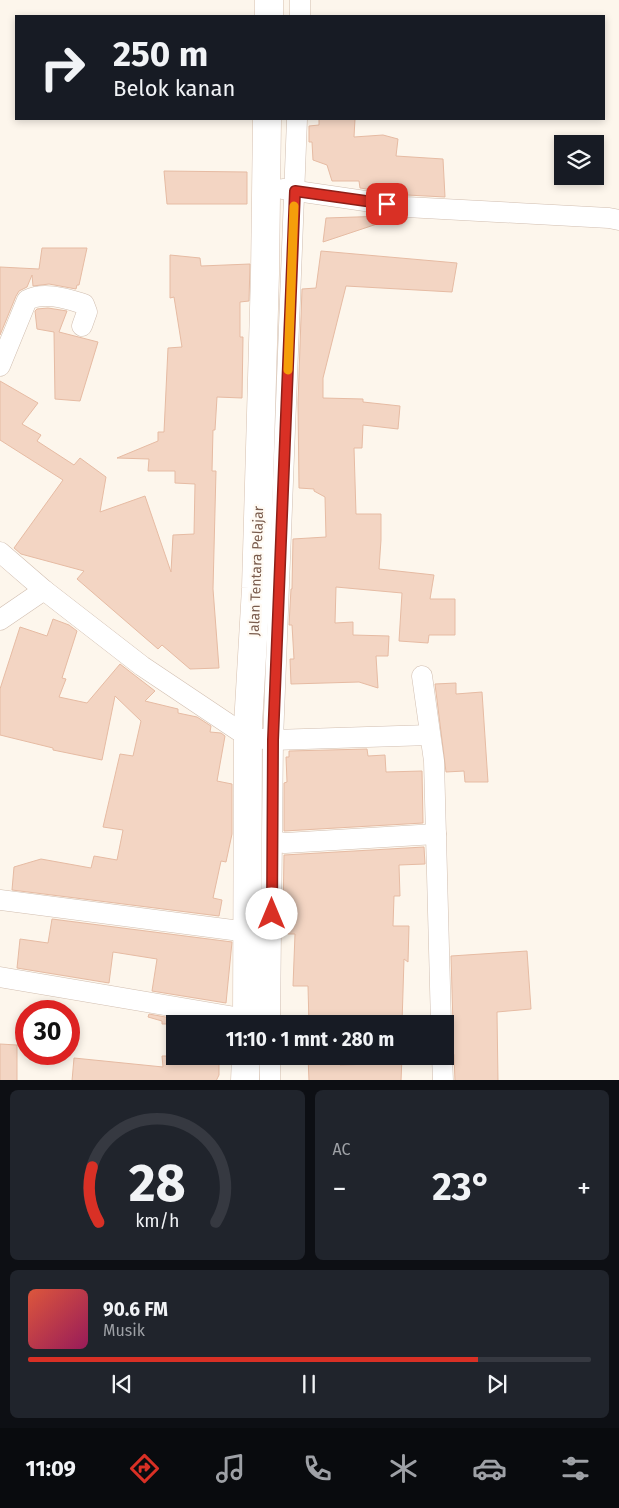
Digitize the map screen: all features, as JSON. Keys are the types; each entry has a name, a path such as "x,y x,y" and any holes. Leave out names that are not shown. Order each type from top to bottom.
{"main road":[{"path":"269,0 269,15"},
{"name":"Jalan Tentara Pelajar","path":"254,1015 248,932 260,739 256,588 267,120"},
{"path":"245,1080 246,1065"}],"street":[{"path":"300,0 300,15"},
{"path":"256,1015 272,840 260,739 295,191 297,120"},
{"path":"266,187 406,207 619,220"},
{"path":"0,366 27,300 33,297 64,299 84,304 87,312 82,326"},
{"path":"0,552 44,590 142,666 260,739 430,734"},
{"path":"0,620 44,590"},
{"path":"422,676 434,761 441,1015"},
{"path":"272,840 285,842 436,834"},
{"path":"0,900 248,932"},
{"path":"0,977 215,1015"},
{"path":"270,1065 270,1080"},
{"path":"442,1065 443,1080"}],"building":[{"path":"319,120 355,120 354,137 383,135 398,139 396,156 443,159 445,197 407,195 360,188 359,181 332,181 327,165 313,160 312,142 309,142 309,126 319,125"},
{"path":"164,171 247,172 247,204 167,204"},
{"path":"388,216 389,220 323,242 326,218"},
{"path":"42,248 87,248 79,285 77,285 76,289 49,284 33,286 32,275 27,287 19,291 16,296 0,335 0,267 39,269"},
{"path":"321,251 457,263 452,292 346,286 323,378 323,398 363,399 363,402 400,406 398,429 363,425 362,448 354,448 356,514 381,514 379,569 434,575 430,599 455,599 455,635 429,635 428,643 399,641 402,593 336,587 335,623 353,622 353,635 389,636 388,656 376,656 378,688 359,682 291,684 290,659 294,659 292,625 289,625 293,539 326,537 325,497 314,491 314,489 299,488 298,403 302,289 316,288"},
{"path":"170,255 200,258 201,266 250,264 249,301 240,302 240,337 243,337 242,398 217,397 215,430 213,430 212,471 216,471 213,589 219,668 190,669 162,645 158,649 77,579 84,571 21,554 14,548 63,480 0,440 0,381 38,403 22,424 41,435 37,441 74,465 80,458 106,477 100,512 145,496 171,572 173,535 194,534 195,484 175,483 175,471 148,471 149,459 117,458 158,441 158,432 164,432 168,348 182,347 174,297 170,298"},
{"path":"48,308 67,311 59,332 98,342 80,401 55,399 54,332 37,329 35,311"},
{"path":"53,619 69,625 77,631 62,678 66,679 59,697 87,703 120,664 155,691 145,701 178,709 178,713 197,717 211,726 210,732 221,733 225,736 217,781 232,784 232,834 226,862 221,861 213,898 222,900 219,916 12,890 14,867 41,859 91,868 94,856 117,860 123,830 103,827 120,754 133,756 141,721 115,696 102,760 53,750 53,748 0,735 0,689 20,627 47,636"},
{"path":"456,683 456,694 482,692 488,782 465,782 464,771 446,772 435,684"},
{"path":"367,749 368,756 385,755 386,772 422,771 423,823 284,831 284,783 287,782 286,757 289,757 289,751"},
{"path":"424,847 425,864 399,865 400,896 394,896 393,926 409,926 408,962 404,959 402,1015 309,1015 308,986 293,986 295,934 288,934 293,917 283,917 284,855"},
{"path":"52,919 232,942 226,1003 152,991 157,959 113,952 109,983 17,968 20,939 48,943"},
{"path":"527,951 531,1009 497,1012 498,1080 455,1080 451,956"},
{"path":"149,1014 166,1017 166,1024 162,1024 162,1021 148,1017"},
{"path":"0,1044 15,1045 17,1080 0,1080"},
{"path":"162,1056 166,1056 166,1065 219,1065 219,1075 216,1080 72,1080 73,1065 80,1065 80,1059 163,1067"},
{"path":"308,1065 402,1065 401,1080 309,1080"}],"slow traffic":[{"path":"288,370 294,206"}],"route":[{"path":"272,914 273,740 295,191 387,204"}]}
